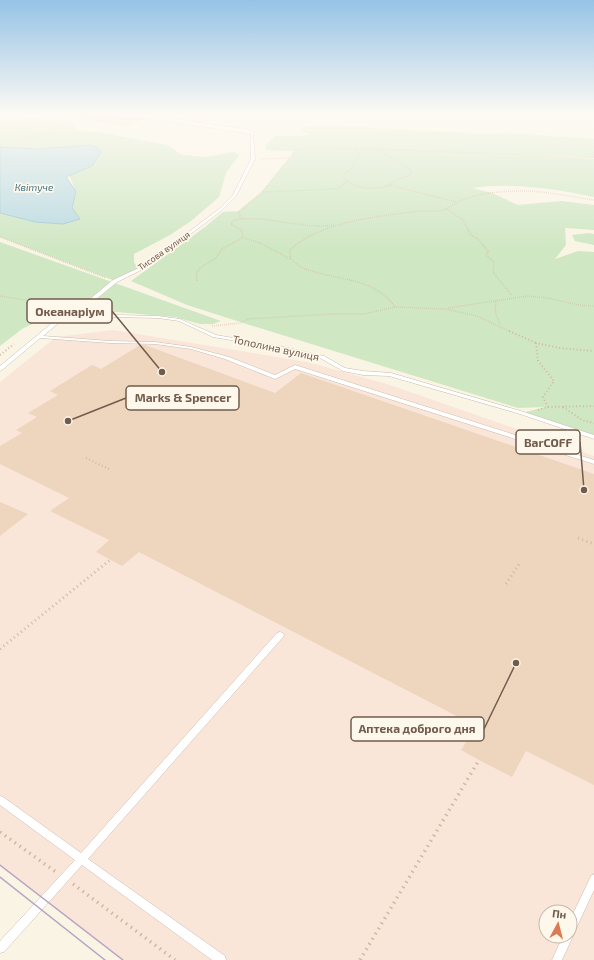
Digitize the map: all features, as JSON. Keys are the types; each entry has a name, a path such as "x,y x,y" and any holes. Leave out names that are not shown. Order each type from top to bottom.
{"lane":[{"name":"Тисова вулиця","path":"0,369 59,320 81,309 115,281 146,266 220,210 235,195 253,159"},
{"name":"Тополина вулиця","path":"69,315 158,317 180,320 215,336 284,348 322,357 343,369 363,373 389,374 522,413 594,437"},
{"path":"39,337 110,342 155,343 191,348 227,358 275,377 294,367 594,462"},
{"path":"0,948 82,859 280,635"},
{"path":"0,800 221,960"},
{"path":"578,914 594,879"},
{"path":"556,960 564,944"}],"path":[{"path":"253,159 289,158"},
{"path":"243,219 239,215 239,211 262,192 289,158"},
{"path":"357,158 352,169 344,175 347,182 353,185 367,188 388,185 456,202"},
{"path":"388,185 410,175 411,170 391,158"},
{"path":"262,192 338,189 347,182"},
{"path":"198,281 196,275 198,270 211,262 222,249 237,242 242,237 242,231 231,223 235,220 243,219 312,226 343,224 393,214 447,209 456,202 479,195 514,191 552,193 594,200"},
{"path":"447,209 463,220 471,235 484,245 488,251 486,255 494,262 492,272 512,296"},
{"path":"290,259 290,252 299,243 315,234 343,224"},
{"path":"0,237 115,281"},
{"path":"242,237 260,243 290,259 304,269 359,283 376,289 389,297 395,307"},
{"path":"0,296 81,309"},
{"path":"446,309 512,296 542,296 576,305 594,306"},
{"path":"496,300 496,315 500,326"},
{"path":"200,328 240,323 248,319 332,314 364,314 395,307 446,309 464,312 500,326 536,343 559,348 594,351"},
{"path":"536,343 538,361 554,381 553,384 545,390 543,397 548,407"},
{"path":"522,413 548,407 594,406"},
{"path":"563,407 582,420 594,424"},
{"path":"86,458 111,470"},
{"path":"578,538 594,544"},
{"path":"0,649 110,560"},
{"path":"506,584 519,564"},
{"path":"360,960 479,760"},
{"path":"0,832 175,960"}],"shaded area":[{"path":"113,330 307,362 387,384 594,456 594,960 123,960 0,864 0,382 56,337"}],"green space":[{"path":"79,158 237,158 226,173 219,197 191,221 170,235 134,254 134,262 139,270 115,281 0,237 0,213 35,222 80,219 72,208 76,191 69,175 92,166"},
{"path":"290,158 594,159 594,197 533,187 487,186 472,188 492,193 518,205 561,201 594,205 594,230 565,228 566,245 555,259 578,251 594,252 594,437 522,413 545,407 518,408 187,305 131,281 205,227 223,212 239,211 262,192"},
{"path":"588,233 594,234 594,245 575,241 572,235"},
{"path":"0,242 221,321 213,324 200,324 175,317 104,311 59,311 22,329 0,346"}],"water":[{"name":"Квітуче","path":"0,158 97,158 92,166 66,177 76,191 72,208 80,219 63,224 35,222 0,213"}],"building":[{"path":"140,345 145,345 275,393 301,373 594,474 594,785 526,751 512,777 479,760 461,750 476,726 139,552 122,566 96,552 109,540 50,511 69,498 0,464 0,446 22,433 16,430 37,417 28,413 58,395 50,391 92,365 101,369"},
{"path":"0,502 28,514 0,536"}],"tram line":[{"path":"0,865 123,960"},
{"path":"0,877 105,960"}],"place":[{"name":"Океанаріум","path":"162,372"},
{"name":"Marks & Spencer","path":"68,421"},
{"name":"BarCOFF","path":"584,490"},
{"name":"Аптека доброго дня","path":"516,663"}]}
